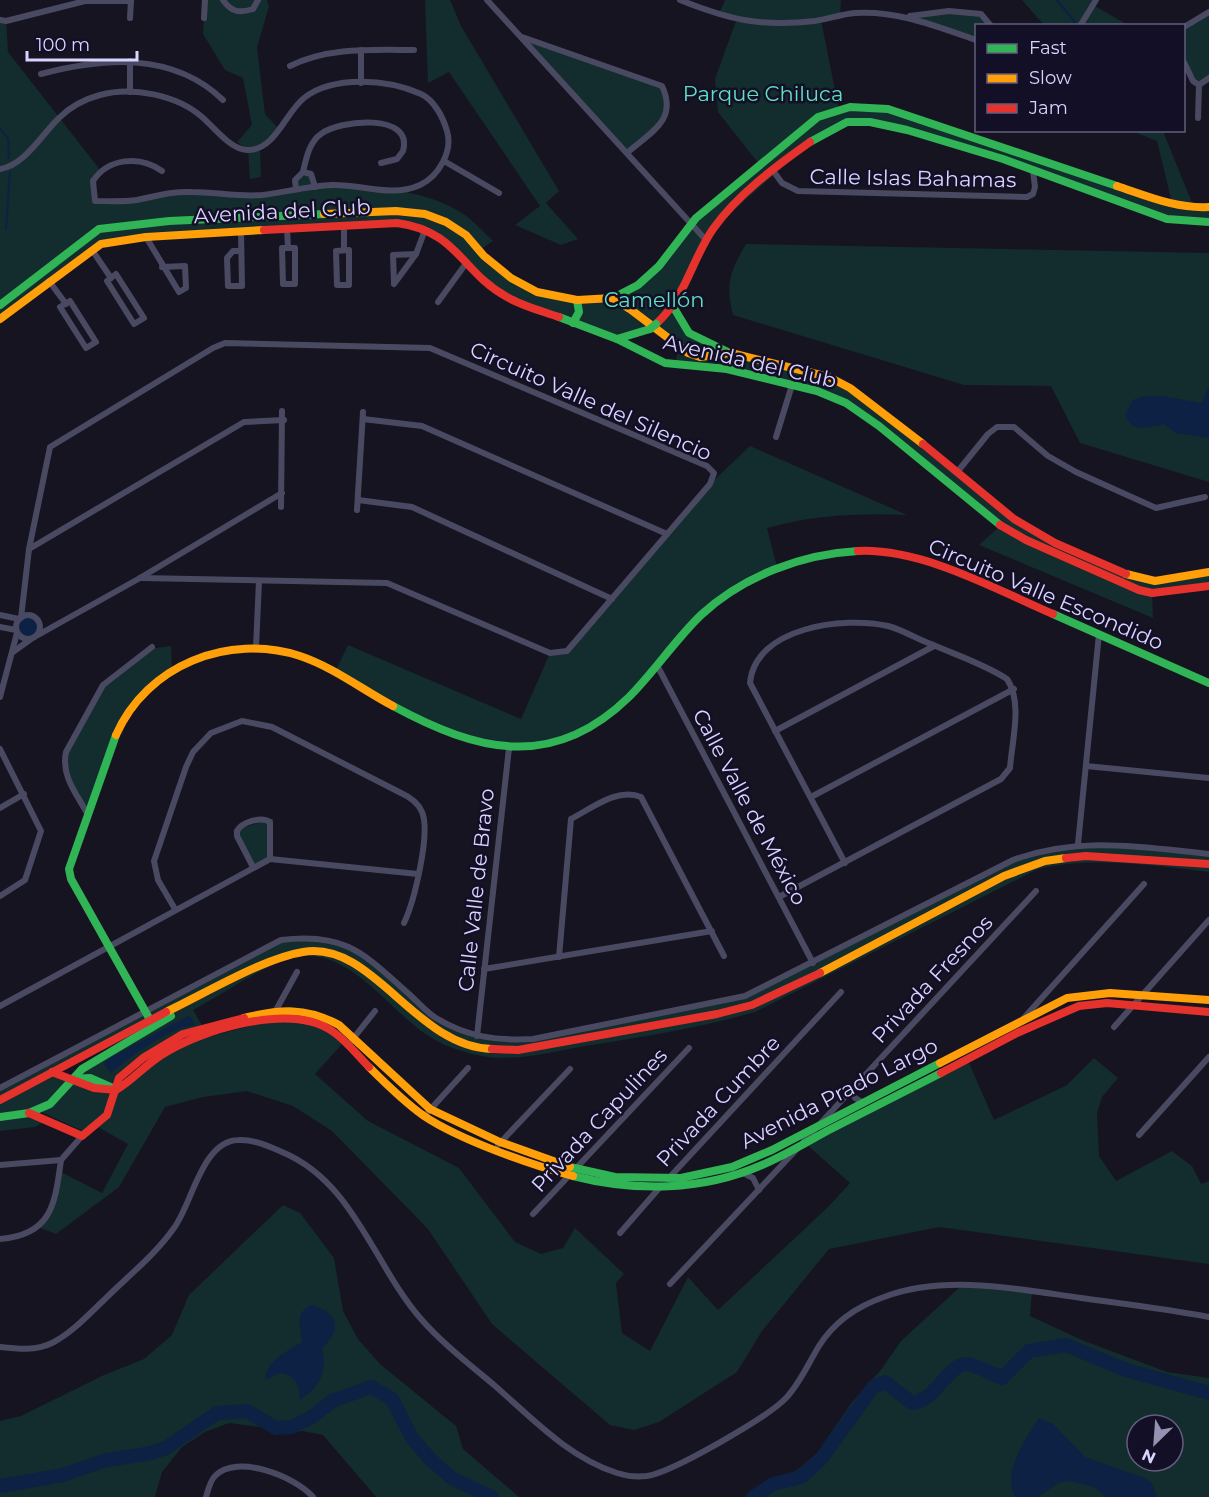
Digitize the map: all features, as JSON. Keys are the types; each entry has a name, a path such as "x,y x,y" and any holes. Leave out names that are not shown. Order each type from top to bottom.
{"street":[{"path":"204,18 205,0"},
{"path":"223,0 228,8 240,13 254,9 258,0"},
{"path":"487,0 705,239"},
{"path":"680,0 718,16 756,23 815,21 856,13 907,17 949,11 981,14 989,24"},
{"path":"1081,24 1096,0"},
{"path":"0,20 6,21 85,1 131,1 130,18"},
{"path":"1185,26 1209,12"},
{"path":"907,17 975,40"},
{"path":"520,36 662,86 669,102 666,118 628,152"},
{"path":"290,66 312,55 361,50 414,50"},
{"path":"361,50 361,83"},
{"path":"130,61 130,92"},
{"path":"40,74 80,64 130,61 172,69 201,84 223,100"},
{"path":"1185,65 1192,81 1199,85"},
{"path":"1199,85 1209,78"},
{"path":"0,169 25,155 60,117 78,105 100,95 130,92 153,95 185,106 200,115 233,144 248,150 260,148 272,137 306,96 332,84 361,83 402,86 424,96 442,115 448,134 448,148 444,161 434,175 422,184 404,191 340,185 235,196 194,192 166,193 135,200 95,201 93,181 108,166 125,161 141,162 162,171"},
{"path":"1198,118 1199,85"},
{"path":"613,298 625,292 659,266 690,223 778,147 818,117 850,107 888,109 1172,204 1195,208 1209,207"},
{"path":"622,340 653,326 674,308 682,297 705,239 725,214 819,135 837,125 857,121 902,129 1033,171 1167,219 1180,222 1209,222"},
{"path":"296,189 297,178 303,172 308,153 318,137 339,126 387,124 396,128 403,136 403,151 397,159 381,163"},
{"path":"444,161 499,193"},
{"name":"Calle Islas Bahamas","path":"774,172 782,183 798,191 1027,197 1033,194 1035,187 1033,171"},
{"path":"303,172 311,174 315,187"},
{"path":"396,211 397,223"},
{"name":"Avenida del Club","path":"0,305 99,229 169,221 396,211 425,214 446,222 466,235 484,256 515,281 537,292 577,300 613,298 688,353 700,357 731,353 829,377 850,388 958,471 1014,519 1034,531 1127,573 1155,581 1209,572"},
{"path":"264,218 265,230"},
{"name":"Avenida del Club","path":"0,319 100,244 146,237 397,223 425,230 457,250 506,297 622,340 674,366 726,369 817,391 846,403 879,426 1001,526 1124,583 1152,593 1209,586"},
{"path":"344,225 344,250"},
{"path":"287,228 288,248"},
{"path":"416,254 393,255 394,284 416,254 425,230"},
{"path":"241,231 242,285 228,286 228,258 233,251 241,251"},
{"path":"146,237 162,267 179,292 186,288 185,266 162,267"},
{"path":"282,248 288,248 295,248 295,284 283,284 282,248"},
{"path":"92,250 111,278"},
{"path":"344,250 349,250 349,285 337,285 336,251 344,250"},
{"path":"438,302 467,262"},
{"path":"116,275 144,318 134,324 107,281 111,278 116,275"},
{"path":"49,281 66,304"},
{"path":"573,323 579,312 577,300"},
{"path":"70,301 96,342 86,348 60,307 66,304 70,301"},
{"path":"674,308 685,330 698,340 731,353"},
{"name":"Circuito Valle del Silencio","path":"0,697 24,598 29,549 50,447 213,348 225,343 430,348 708,466 714,473 710,484 612,599 567,651 559,653 550,652 387,583 140,578"},
{"path":"776,436 792,385"},
{"path":"281,507 284,420 282,411"},
{"path":"357,510 363,415 422,426 667,534"},
{"path":"29,549 244,422 284,420"},
{"path":"958,471 988,434 997,427 1014,427 1048,456 1076,472 1156,508 1204,497"},
{"path":"12,652 282,493"},
{"path":"358,500 412,507 612,599"},
{"name":"Circuito Valle Escondido","path":"148,1016 71,879 69,869 87,813 126,715 164,674 194,657 229,648 256,647 301,656 457,739 509,748 544,746 589,729 658,667 699,617 733,592 777,567 816,554 868,550 932,562 1209,683"},
{"path":"1124,583 1127,573"},
{"path":"256,647 259,581"},
{"name":"Circuito Valle del Silencio","path":"24,598 31,616"},
{"path":"0,621 18,625 31,616 39,622 56,625"},
{"path":"0,621 18,625"},
{"path":"38,635 39,622"},
{"path":"779,897 845,863 1007,774 1010,768 1016,704 1014,689 1007,679 995,671 889,626 857,623 819,626 792,632 762,653 751,670 750,683 845,863"},
{"path":"18,625 23,638 31,639"},
{"path":"1078,844 1099,634"},
{"path":"775,731 933,646"},
{"path":"87,813 65,775 63,764 66,752 104,685 152,647"},
{"name":"Calle Valle de México","path":"658,667 813,963"},
{"path":"811,797 1014,689"},
{"path":"176,909 158,880 154,861 171,807 186,767 202,740 211,733 242,722 272,728 411,798 423,814 425,823 413,901 404,923"},
{"path":"0,748 40,823 40,839 25,880 0,896"},
{"name":"Calle Valle de Bravo","path":"477,1036 509,748"},
{"path":"1086,765 1209,778"},
{"path":"559,957 571,819 618,795 631,792 641,797 724,956"},
{"path":"0,808 24,794"},
{"path":"253,867 237,836 238,827 242,825 261,819 270,822 270,859"},
{"path":"0,1100 265,946 281,940 306,937 333,939 354,948 434,1017 477,1036 501,1041 533,1039 745,996 1012,860 1040,850 1078,844 1209,854"},
{"path":"0,1117 33,1112 50,1104 71,1079 93,1060 189,1003 284,956 306,951 335,953 359,966 431,1028 446,1036 482,1049 518,1050 717,1014 752,1005 792,988 1004,876 1045,861 1086,855 1209,864"},
{"path":"0,1006 270,859 418,874"},
{"path":"1017,1033 1022,1020 1144,884"},
{"name":"Privada Fresnos","path":"670,1284 1036,891"},
{"path":"1114,1027 1209,920"},
{"path":"484,969 712,931"},
{"path":"276,1010 297,972"},
{"name":"Privada Cumbre","path":"621,1233 660,1187 841,992"},
{"name":"Avenida Prado Largo","path":"498,1146 575,1169 615,1177 668,1179 710,1173 732,1167 816,1129 862,1102 1067,998 1089,993 1144,994 1209,1000"},
{"path":"0,1088 148,1016 189,1003"},
{"name":"Avenida Prado Largo","path":"61,1160 84,1134 106,1115 116,1090 159,1057 195,1037 261,1018 276,1010 301,1010 322,1016 427,1112 498,1146 568,1177 611,1186 660,1187 689,1186 743,1173 1017,1033 1078,1006 1107,1003 1209,1012"},
{"path":"351,1042 375,1011"},
{"name":"Avenida Prado Largo","path":"261,1018 294,1018 314,1022 351,1042"},
{"name":"Privada Capulines","path":"533,1214 689,1048"},
{"path":"1139,1135 1209,1057"},
{"path":"427,1112 468,1068"},
{"path":"498,1146 570,1069"},
{"path":"51,1072 71,1079 90,1078 116,1090"},
{"path":"850,1091 862,1102"},
{"path":"33,1112 84,1134"},
{"path":"0,1347 33,1349 52,1343 72,1330 161,1245 182,1216 207,1160 217,1148 233,1140 253,1141 277,1149 300,1159 322,1177 362,1226 407,1301 438,1337 560,1442 600,1467 622,1475 646,1476 678,1466 777,1406 798,1383 832,1328 849,1315 887,1295 928,1286 987,1287 1209,1317"},
{"path":"0,1166 61,1160 56,1197 50,1214 38,1227 17,1238 0,1239"},
{"path":"743,1173 753,1178 759,1190"},
{"path":"206,1497 215,1476 226,1469 239,1466 290,1478 313,1497"}],"green space":[{"path":"205,0 267,0 269,6 257,48 265,114 279,129 260,148 261,177 250,179 248,150 237,142 252,125 243,78 225,70 203,34"},
{"path":"425,0 450,0 461,26 559,191 546,203 578,239 561,245 515,225 540,206 449,72 428,83"},
{"path":"725,0 841,0 840,16 821,20 839,110 869,106 1172,203 1157,141 1134,132 1163,132 1194,208 1209,207 1209,222 1180,222 902,129 863,121 819,135 708,233 679,307 675,310 698,340 829,377 1034,532 1139,579 1209,572 1209,586 1152,593 1153,618 979,545 1000,526 846,403 727,369 674,365 680,347 655,328 617,338 506,297 457,250 427,230 397,223 101,244 0,319 0,20 6,21 8,52 101,171 93,181 95,201 135,200 166,193 235,196 296,189 295,180 308,172 315,187 412,193 448,205 469,218 493,241 480,250 511,278 579,303 620,301 620,296 638,285 691,223 759,164 718,112 715,79 736,21 718,16"},
{"path":"1022,0 1096,0 1093,5 1126,24 1043,24"},
{"path":"949,11 981,14 990,24 975,24 975,40 907,17"},
{"path":"1209,12 1209,78 1199,85 1185,64 1185,26"},
{"path":"520,36 662,86 667,108 660,124 628,152"},
{"path":"746,244 1209,253 1209,482 1080,443 1051,386 964,385 733,315 729,286 736,262"},
{"path":"750,446 907,515 837,516 802,520 767,528 777,567 699,617 604,718 572,737 509,748 457,739 334,674 348,645 521,719 550,653 568,651 710,484"},
{"path":"171,646 172,669 126,715 87,813 65,775 66,752 97,693 148,649"},
{"path":"273,818 269,858 253,865 233,831"},
{"path":"1078,844 1209,854 1209,872 1101,862 1038,869 755,1012 671,1032 518,1057 477,1055 439,1042 427,1035 345,967 326,959 306,956 273,965 193,1010 203,1027 194,1029 119,1077 116,1089 184,1043 277,1019 314,1022 343,1043 315,1074 368,1121 459,1168 515,1242 541,1254 563,1248 575,1228 624,1274 616,1283 622,1333 650,1351 688,1277 718,1310 828,1207 850,1183 806,1144 966,1056 994,1120 1067,1085 1094,1058 1118,1078 1102,1097 1097,1113 1099,1156 1116,1181 1172,1151 1192,1166 1201,1184 1209,1181 1209,1264 939,1227 829,1249 762,1331 737,1372 659,1422 634,1430 610,1425 492,1324 428,1229 332,1131 293,1106 247,1091 203,1097 165,1107 119,1187 56,1234 38,1227 50,1214 59,1171 102,1193 128,1144 96,1126 87,1133 37,1110 30,1112 47,1120 35,1127 0,1131 0,1088 265,946 306,937 353,948 434,1017 477,1036 533,1039 745,996 1012,860","holes":["186,1005 71,1079 52,1071"]},
{"path":"283,1205 300,1213 334,1258 343,1311 358,1339 380,1364 456,1426 463,1449 519,1497 376,1497 323,1435 303,1431 283,1434 260,1427 229,1423 205,1432 182,1447 162,1472 155,1497 0,1497 0,1421 21,1416 104,1375 144,1359 172,1335 189,1295"},
{"path":"961,1286 1032,1291 1030,1316 1082,1340 1167,1372 1209,1378 1209,1497 746,1497 756,1488 797,1470 817,1453 852,1402 880,1371 901,1341"}],"water":[{"path":"1209,386 1209,438 1176,433 1165,425 1137,428 1129,422 1125,415 1133,400 1144,396 1161,396 1202,403"},
{"path":"28,615 33,616 39,622 39,632 33,638 28,639 23,638 17,632 16,627 17,622 23,616"},
{"path":"190,1015 195,1025 163,1037 111,1073 104,1065 106,1060"},
{"path":"312,1305 322,1309 333,1318 335,1329 322,1349 324,1365 321,1378 313,1390 300,1400 298,1385 293,1378 279,1373 266,1380 266,1374 278,1358 302,1342 300,1316 306,1308"},
{"path":"1039,1418 1053,1424 1085,1457 1152,1483 1157,1497 1106,1497 1094,1487 1069,1481 1058,1483 1038,1497 1015,1497 1011,1477 1022,1446"}],"waterway":[{"path":"1057,0 1075,22"},
{"path":"0,128 8,139 9,158"},
{"path":"6,229 10,172"},
{"path":"753,1497 773,1484 801,1477 821,1459 873,1387 885,1382 912,1403 928,1396 960,1365 971,1365 1002,1378 1029,1351 1066,1345 1126,1370 1209,1393"},
{"path":"0,1486 63,1475 106,1460 147,1454 166,1448 217,1413 247,1411 276,1428 292,1427 312,1417 332,1401 371,1387 392,1399 412,1438 431,1460 453,1479 492,1497"}],"traffic: fast":[{"path":"613,298 638,285 659,266 696,218 818,117 850,107 888,109 1117,186"},
{"path":"810,142 847,122 870,122 907,130 1003,159 1167,219 1209,222"},
{"path":"0,305 99,229 169,221 324,214"},
{"path":"573,323 579,312 577,300"},
{"path":"674,308 689,333 730,353"},
{"path":"559,317 617,339 665,363 727,369 817,391 846,403 879,426 1000,525"},
{"path":"650,329 656,324"},
{"path":"617,339 650,329"},
{"path":"393,706 424,722 485,743 514,746 543,744 572,736 601,721 629,697 701,615 735,589 754,578 795,562 858,551"},
{"path":"1053,614 1209,683"},
{"path":"116,735 69,869 71,879 149,1018"},
{"path":"0,1117 29,1113 50,1104 82,1069 171,1016"},
{"path":"570,1167 615,1177 681,1178 732,1167 772,1150 940,1063"},
{"path":"573,1176 621,1185 669,1186 716,1180 739,1174 778,1158 941,1073"},
{"path":"71,1079 90,1078 115,1089"}],"traffic: slow":[{"path":"1117,186 1174,204 1209,207"},
{"path":"324,214 396,211 425,214 446,222 466,235 484,256 511,278 537,292 577,300 613,298 628,308"},
{"path":"0,319 101,244 146,237 264,230"},
{"path":"626,306 688,353 700,357 731,353 829,377 850,388 923,444"},
{"path":"1126,574 1155,581 1209,572"},
{"path":"116,735 130,711 148,690 169,673 218,652 245,649 273,650 300,656 336,672 393,706"},
{"path":"820,973 1004,876 1045,861 1066,858"},
{"path":"166,1012 270,961 303,952 328,953 351,962 373,977 440,1031 465,1044 492,1049"},
{"path":"940,1063 1067,998 1110,993 1209,1000"},
{"path":"244,1018 293,1011 327,1019 339,1025 430,1109 500,1142 570,1167"},
{"path":"369,1067 409,1105 439,1125 496,1151 573,1176"}],"traffic: jam":[{"path":"656,324 681,291 705,241 723,216 758,182 810,142"},
{"path":"264,230 397,223 417,227 447,244 479,276 507,297 559,317"},
{"path":"923,444 1014,519 1055,543 1126,574"},
{"path":"1000,525 1026,540 1139,590 1152,593 1209,586"},
{"path":"858,551 882,552 933,563 983,582 1053,614"},
{"path":"1066,858 1086,856 1209,864"},
{"path":"492,1049 518,1050 717,1014 752,1005 820,973"},
{"path":"941,1073 1017,1033 1079,1006 1107,1003 1209,1012"},
{"path":"0,1100 166,1012"},
{"path":"29,1113 82,1136 107,1115 119,1078 143,1058 183,1034 244,1018"},
{"path":"52,1072 94,1088 116,1090 154,1060 177,1046 220,1029 269,1019 293,1019 314,1023 332,1031 347,1043 369,1067"}],"park label":[{"name":"Parque Chiluca","path":"763,93"},
{"name":"Camellón","path":"654,299"}]}
